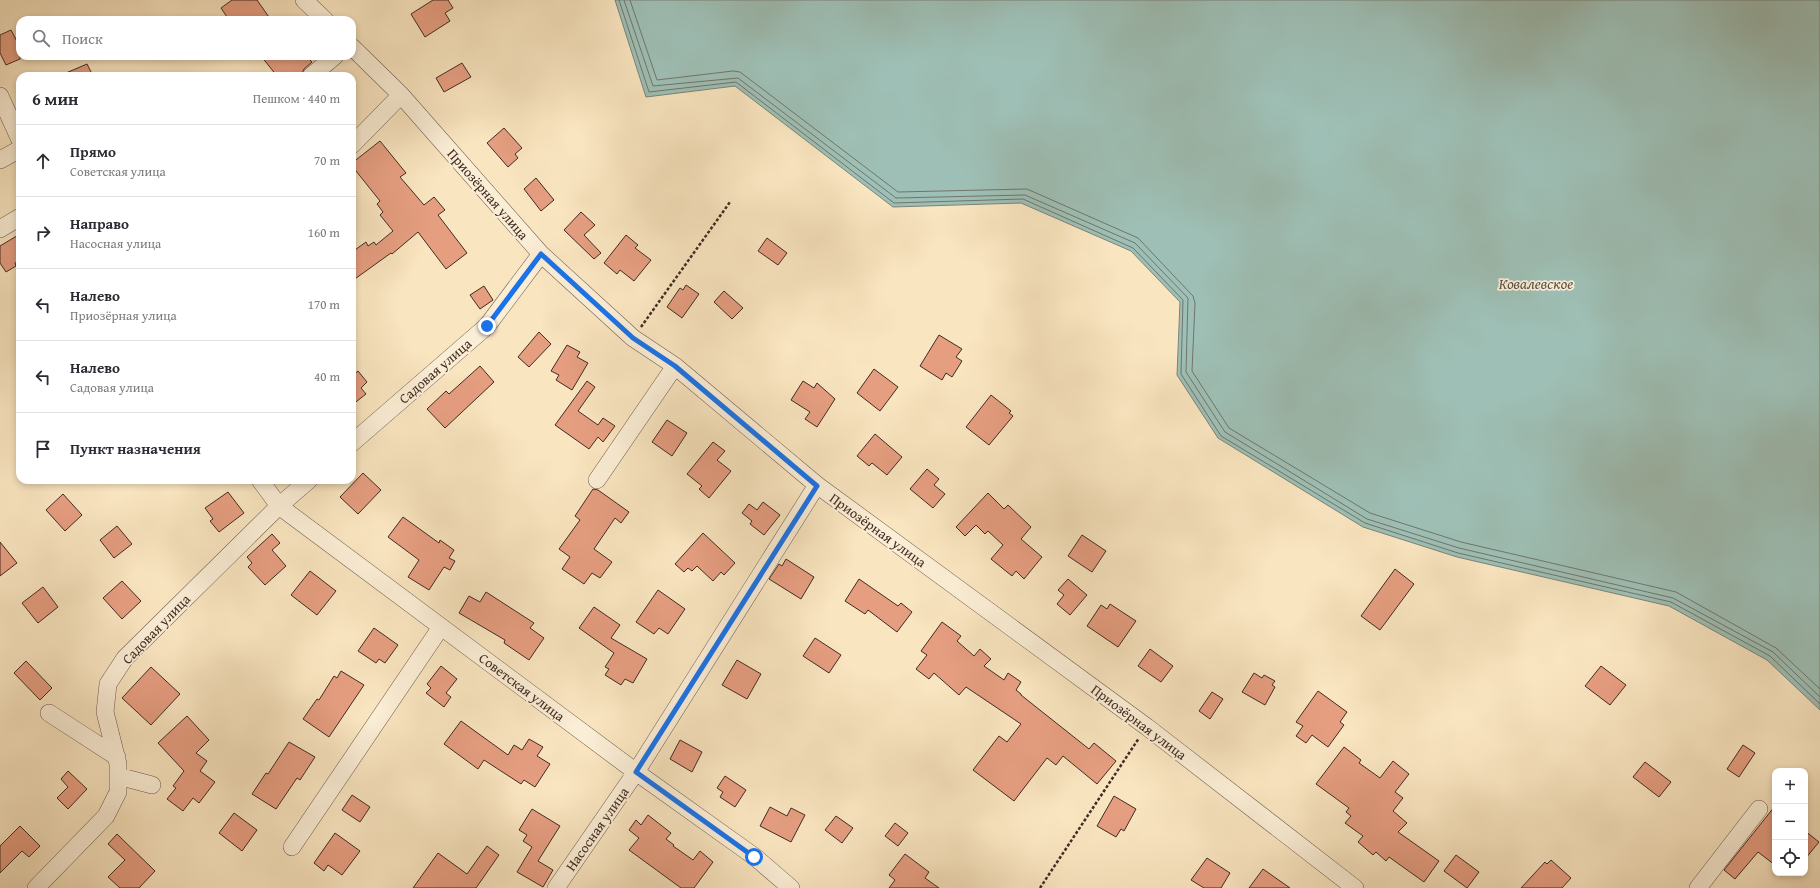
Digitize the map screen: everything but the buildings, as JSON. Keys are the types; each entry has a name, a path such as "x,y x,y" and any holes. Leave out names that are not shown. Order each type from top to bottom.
{"street":[{"path":"304,0 321,16"},
{"name":"Приозёрная улица","path":"356,51 401,95 541,254 633,338 675,366 817,486 1147,727 1355,888"},
{"path":"316,72 330,60"},
{"path":"356,141 401,95"},
{"path":"0,96 16,131"},
{"path":"0,160 16,151"},
{"path":"0,229 16,219"},
{"name":"Садовая улица","path":"356,440 487,326 541,254"},
{"path":"597,480 675,366"},
{"name":"Советская улица","path":"263,484 279,506 636,772 754,857 790,888"},
{"name":"Садовая улица","path":"36,888 106,816 118,792 117,757 105,712 108,684 125,658 279,506 304,484"},
{"name":"Насосная улица","path":"556,888 636,772 817,486"},
{"path":"292,847 441,627"},
{"path":"49,713 117,757"},
{"path":"118,776 152,785"},
{"path":"1698,888 1759,809"}],"path":[{"path":"633,338 730,202"},
{"path":"1040,888 1147,727"}],"water":[{"name":"Ковалевское","path":"615,0 1820,0 1820,710 1767,660 1669,606 1457,557 1363,527 1218,438 1177,375 1180,302 1131,251 1021,203 893,207 735,86 646,97"}],"route":[{"path":"487,326 541,254 633,338 675,366 817,486 636,772 754,857"}]}
